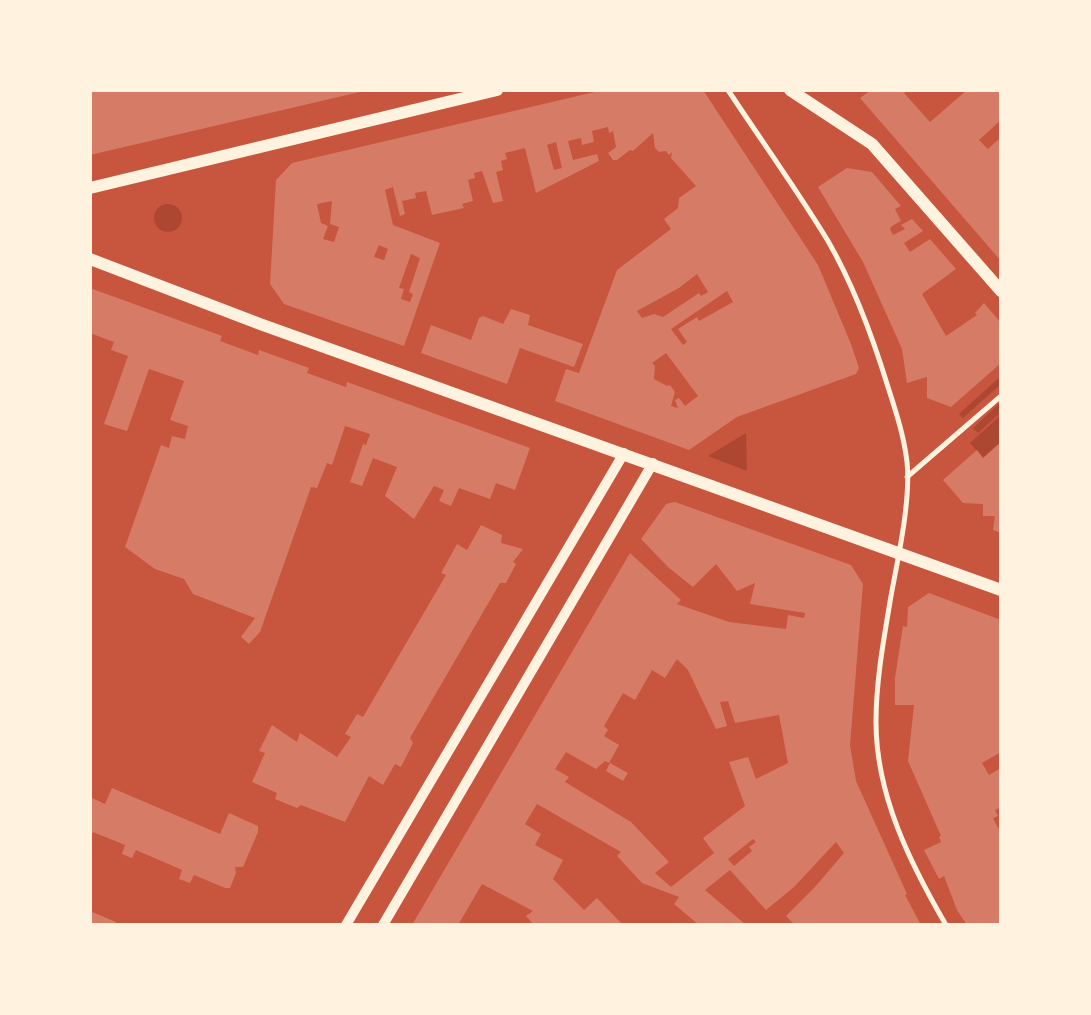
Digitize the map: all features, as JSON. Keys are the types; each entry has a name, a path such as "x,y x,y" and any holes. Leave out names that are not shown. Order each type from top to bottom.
{"main road":[{"path":"90,188 497,90"},
{"path":"790,90 872,144 899,171 1001,291"},
{"path":"90,259 260,324 653,463 1001,590"}],"street":[{"path":"728,90 828,242 850,285 882,367 900,426 905,447 907,477 898,553 879,672 876,724 878,753 888,804 946,925"},
{"path":"907,477 1001,396"},
{"path":"346,925 624,453"},
{"path":"383,925 653,463"}],"shaded area":[{"path":"168,204 178,208 182,218 178,228 168,232 158,228 154,218 158,208"},
{"path":"1001,376 1001,384 963,418 959,414"},
{"path":"1001,402 1001,412 978,433 973,428"},
{"path":"1001,415 1001,442 983,458 970,443"},
{"path":"746,433 747,471 708,456"}],"building":[{"path":"90,90 364,90 364,91 90,155"},
{"path":"603,90 703,90 818,265 859,368 856,374 737,417 689,450 555,401 566,369 579,373 617,270 671,229 664,219 678,208 679,198 696,186 671,158 672,152 669,155 666,151 659,152 655,148 653,133 633,151 630,150 617,160 613,160 608,153 616,147 613,131 609,133 608,127 592,131 594,142 582,145 581,138 568,141 573,160 597,154 599,161 536,193 525,148 505,153 507,159 501,161 503,170 496,172 503,201 493,203 482,171 474,173 475,178 468,180 473,201 462,204 464,208 432,215 426,191 415,193 416,198 402,201 405,214 400,216 393,187 385,190 393,225 440,243 404,346 284,304 270,284 276,180 292,163","holes":["556,142 562,168 554,170 547,145","332,201 330,224 339,227 334,242 323,239 328,226 321,223 317,204","379,245 388,249 384,260 374,257","411,254 420,258 409,292 413,294 410,302 401,299 404,289 399,288","697,274 708,292 701,296 699,293 663,317 654,314 642,318 637,311 679,288","727,291 733,302 699,321 697,317 678,329 687,342 683,345 671,329","666,353 698,396 685,406 679,398 675,400 678,408 671,406 675,392 670,385 667,386 654,379 655,366 652,363"]},
{"path":"871,90 909,90 904,93 930,122 967,90 1001,90 1001,120 979,140 988,149 1001,137 1001,261 860,98"},
{"path":"847,168 872,172 901,206 895,209 901,221 890,229 893,235 905,229 901,225 912,219 923,231 904,243 910,252 930,239 956,269 922,294 946,336 977,315 975,313 984,303 1001,323 1001,363 951,407 927,398 927,377 907,383 902,349 863,262 818,187"},
{"path":"90,288 222,336 220,341 258,355 259,350 309,368 307,373 346,387 347,382 530,448 515,490 496,483 490,499 459,488 451,506 439,501 444,490 434,486 414,519 385,496 397,467 373,458 362,486 350,482 363,444 366,445 370,434 345,426 332,465 327,463 317,488 311,487 260,632 249,644 241,637 255,618 193,594 184,579 155,569 125,547 161,445 169,448 172,436 185,439 188,426 170,420 184,381 149,369 127,431 104,424 128,356 111,350 114,342 90,333"},
{"path":"511,309 530,315 528,325 583,344 574,367 520,348 507,384 421,353 431,325 471,340 479,318 483,316 503,324"},
{"path":"1001,442 1001,533 993,530 995,516 983,516 983,504 963,503 943,480 977,450 983,458"},
{"path":"675,502 851,565 863,584 850,745 856,781 907,894 905,895 921,925 795,925 786,916 844,853 836,842 794,887 766,910 730,870 705,890 746,925 699,925 674,904 679,897 642,883 617,856 621,852 537,804 525,824 541,834 535,845 563,860 553,879 584,910 597,898 623,925 534,925 526,916 533,911 482,884 458,925 412,925 630,553 681,600 677,604 729,622 786,629 788,615 804,618 805,613 750,604 755,583 737,591 716,564 693,587 669,568 641,539 666,504","holes":["677,659 688,670 716,729 727,726 720,702 728,701 735,723 779,715 788,763 756,779 748,757 729,762 745,806 703,838 714,853 671,887 655,873 669,862 631,822 565,782 569,777 555,769 566,752 596,769 605,761 609,763 619,745 604,736 608,730 604,726 623,693 635,700 652,670 665,678","753,839 756,842 749,847 752,851 734,866 728,859"]},
{"path":"481,525 502,535 501,543 523,549 513,562 516,564 506,583 500,583 410,738 413,743 401,767 395,764 383,785 369,776 345,822 301,805 297,808 275,799 277,793 252,782 265,753 259,751 272,725 297,742 300,733 337,757 351,737 345,734 357,714 363,717 446,575 441,573 457,544 467,550"},
{"path":"929,593 1001,620 1001,752 982,763 989,775 1001,768 1001,807 995,810 998,816 993,818 998,828 1001,826 1001,925 967,925 957,910 944,876 939,879 924,850 941,842 939,837 941,836 908,761 914,705 895,705 895,678 903,626 907,627 908,607"},
{"path":"610,763 628,773 623,781 606,771"},
{"path":"112,788 220,834 229,813 258,826 258,832 243,867 235,867 236,873 230,888 194,875 190,883 179,879 182,870 136,850 132,858 122,854 125,845 93,832 90,838 90,797 105,804"},
{"path":"90,911 116,922 115,925 90,925"}]}
